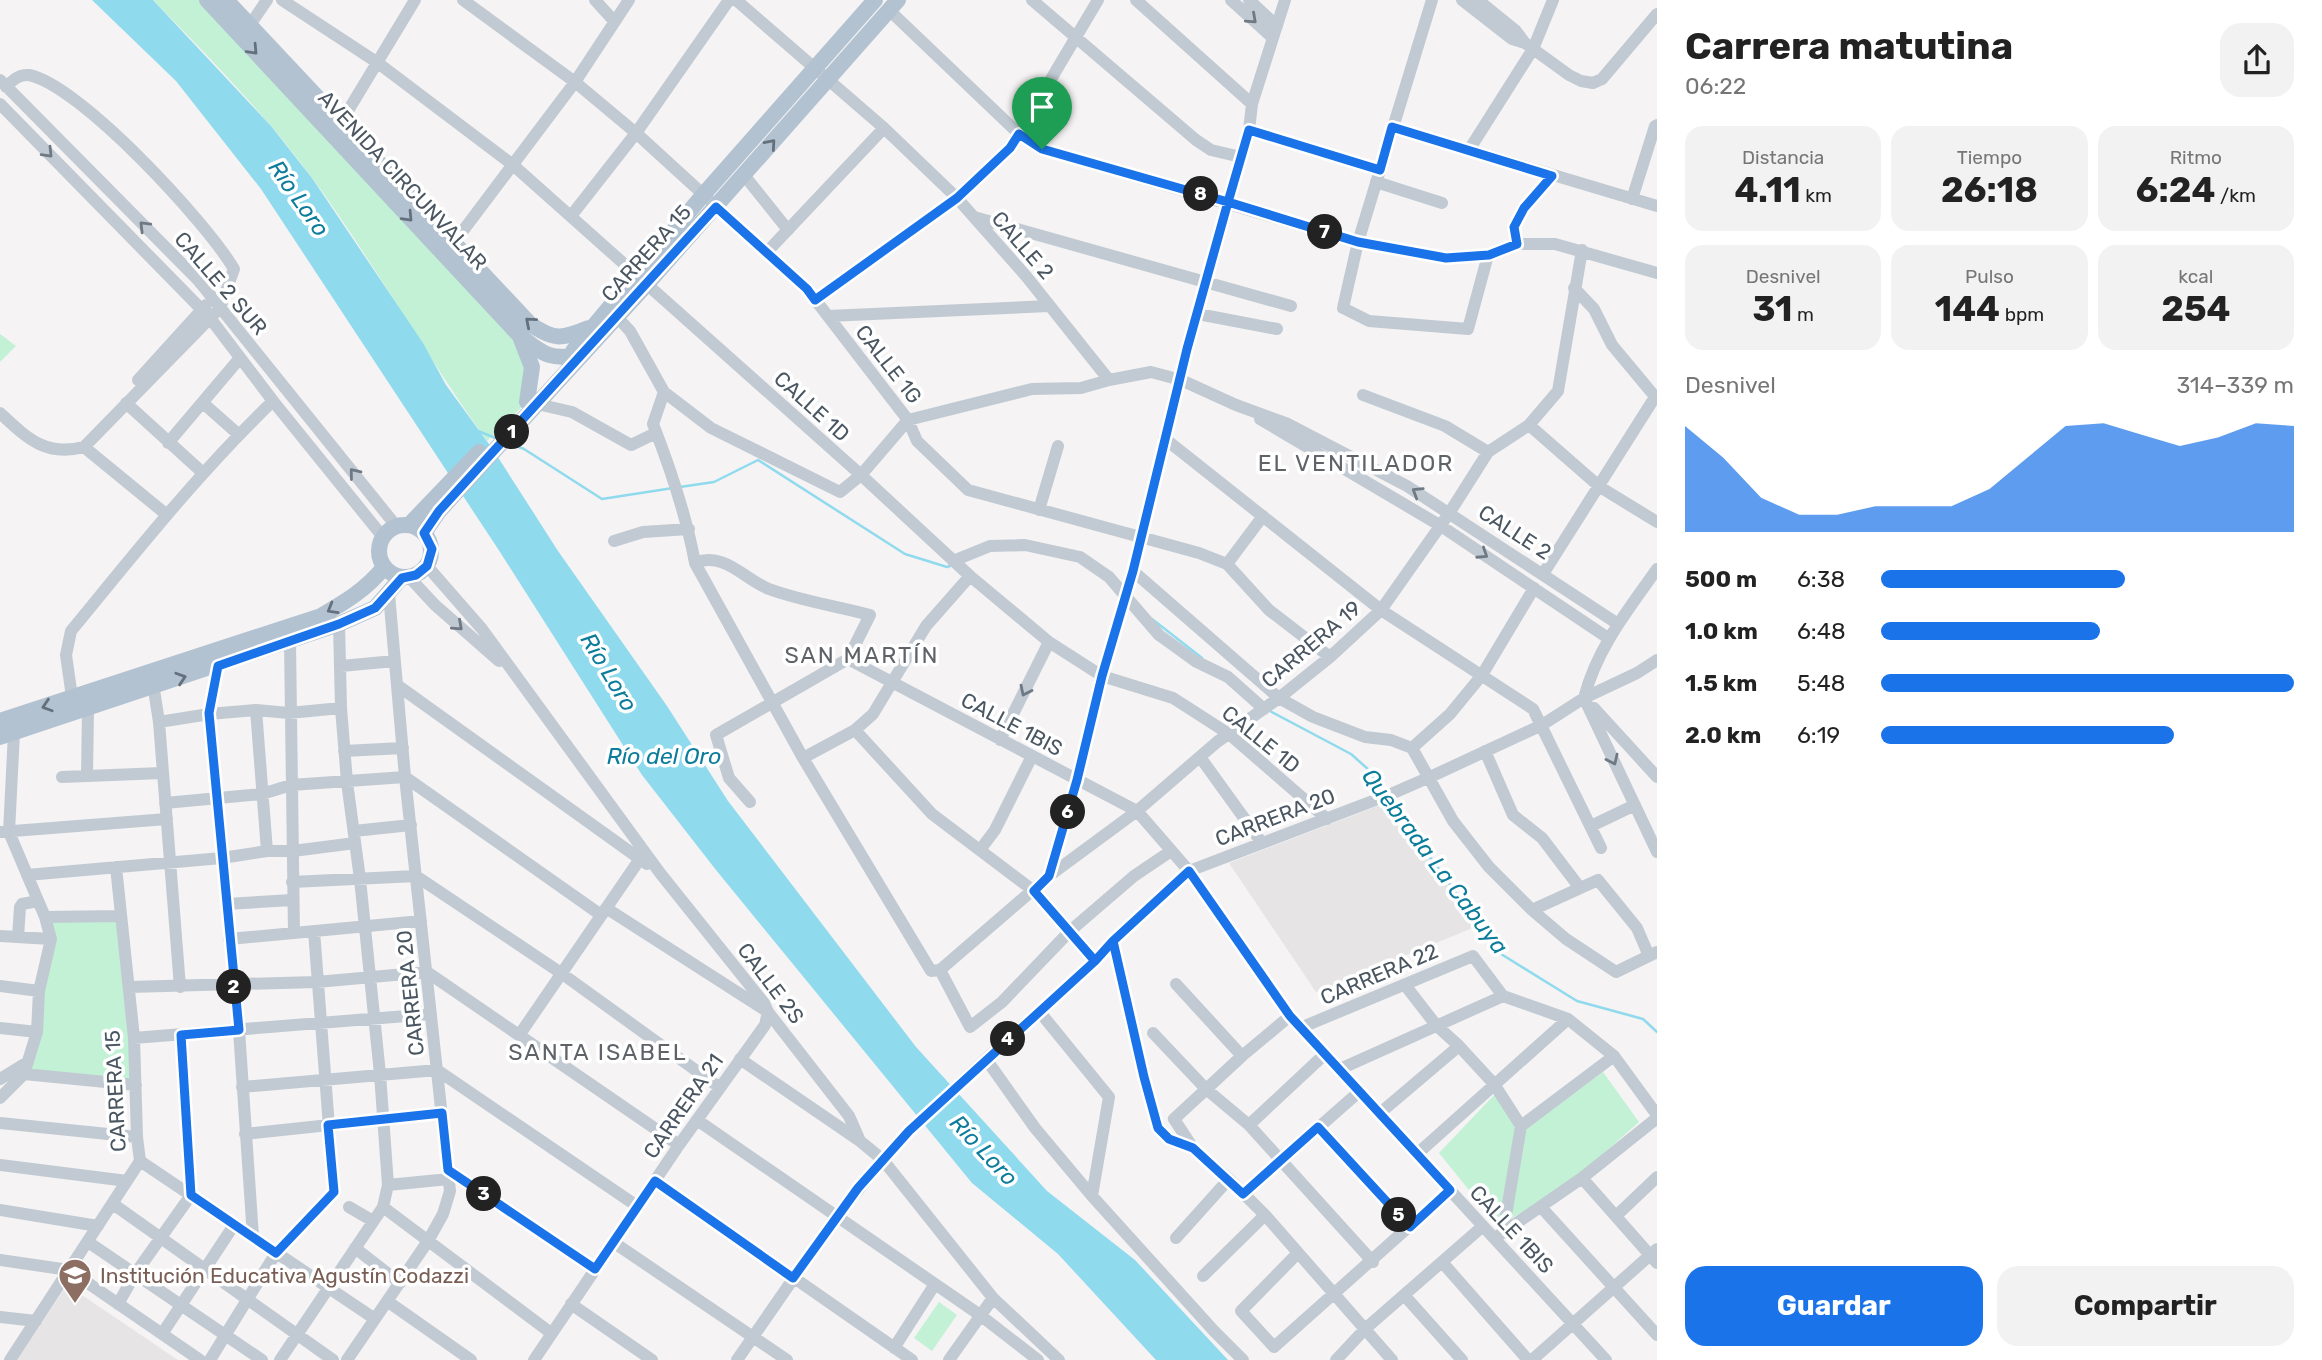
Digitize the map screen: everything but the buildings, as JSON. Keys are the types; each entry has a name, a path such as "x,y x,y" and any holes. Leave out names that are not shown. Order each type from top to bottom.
{"main road":[{"name":"AVENIDA CIRCUNVALAR","path":"207,0 520,337 538,351 553,357 567,358"},
{"name":"AVENIDA CIRCUNVALAR","path":"226,0 530,324 541,332 560,338 591,327"},
{"name":"CARRERA 15","path":"528,407 591,327 716,207 744,175 875,0"},
{"name":"CARRERA 15","path":"410,528 435,506 617,317 702,195 893,5"},
{"path":"520,337 532,367 528,407"},
{"path":"567,358 584,352"},
{"path":"410,528 432,549 427,566 423,572 406,577 394,575 384,567 379,554 383,537 410,528"},
{"path":"7,735 88,710 153,679 321,616 355,596 384,567"},
{"path":"0,721 72,697 218,666 290,642 375,608 406,577"}],"street":[{"path":"250,25 267,0"},
{"name":"CALLE 1D","path":"282,0 378,63 513,165 953,561 1049,642 1102,676 1172,698 1229,734 1327,819"},
{"path":"340,124 415,0"},
{"name":"CALLE 1G","path":"463,0 575,82 636,133 815,300 908,420 917,441 968,490 1199,553 1227,564 1269,610 1330,657"},
{"path":"595,0 614,21"},
{"path":"453,244 575,82 629,0"},
{"path":"571,216 636,133 729,0"},
{"name":"CALLE 2","path":"736,0 884,128 957,198 1109,380 1151,372 1181,380 1236,405 1288,424 1407,486 1450,512 1618,624"},
{"path":"1032,0 1196,140 1211,150 1241,157"},
{"path":"815,300 957,198 1010,148 1098,0"},
{"path":"1136,0 1252,104"},
{"path":"1231,0 1275,32"},
{"path":"1249,0 1275,32"},
{"path":"1049,876 1133,571 1164,438 1249,130 1252,104 1285,0"},
{"path":"1432,0 1358,242 1343,308 1369,321 1468,329 1489,255"},
{"path":"1462,0 1512,39 1529,46 1581,81 1593,83 1602,79 1657,14"},
{"path":"1478,0 1516,31 1529,46"},
{"path":"1469,150 1553,0"},
{"path":"893,5 1019,134 1042,149 1358,242 1446,258 1489,255 1517,244 1555,244 1657,273"},
{"path":"0,414 32,442 67,449 84,447 227,292 234,270 223,251 179,200 81,103 49,82 27,75 3,83"},
{"name":"CALLE 2 SUR","path":"3,83 198,280 410,528"},
{"name":"CALLE 2 SUR","path":"0,104 206,314 383,537"},
{"path":"1633,199 1656,125"},
{"path":"1392,127 1657,206"},
{"path":"766,253 884,128"},
{"path":"1249,130 1378,176 1442,203"},
{"path":"744,175 788,230"},
{"path":"1517,244 1514,227 1524,208 1552,176"},
{"path":"973,217 1291,306"},
{"name":"CARRERA 19","path":"935,971 1049,876 1137,811 1200,757 1330,657 1381,610 1441,526 1488,452 1529,425 1558,391 1582,250"},
{"path":"1543,574 1656,398 1612,345 1594,309 1574,288"},
{"path":"828,316 1049,306"},
{"path":"67,449 80,443 206,314"},
{"path":"1198,314 1277,329"},
{"path":"617,317 630,331 664,393 710,428 840,492 860,475 908,420 1032,389 1081,388 1109,380"},
{"path":"168,443 240,358"},
{"path":"664,393 653,424 677,488 695,562 803,758 970,1027 1002,1002 1070,931 1134,876 1171,851"},
{"path":"1363,395 1445,426 1488,452"},
{"path":"72,697 66,655 71,631 203,473 273,401"},
{"path":"203,402 238,434"},
{"path":"126,403 203,473"},
{"path":"0,405 31,433 67,449"},
{"name":"CALLE 2","path":"1236,405 1441,526 1608,638"},
{"path":"528,407 572,412 631,445 656,433"},
{"path":"1529,425 1600,486 1657,522"},
{"path":"1164,438 1381,610 1532,709 1601,848"},
{"path":"1039,510 1058,446"},
{"path":"84,447 167,515"},
{"path":"1227,564 1263,516"},
{"path":"614,541 643,532 689,529"},
{"path":"953,561 990,546 1025,545 1080,557 1109,577 1159,635 1268,705 1313,717 1365,737 1391,740 1412,748 1453,821 1489,867 1532,910 1566,939 1616,972 1653,954 1637,928 1598,880 1532,910"},
{"path":"695,562 714,559 730,565 768,588 870,615 848,659 716,735 729,778 750,802"},
{"path":"427,566 482,629 642,856"},
{"path":"1656,846 1584,698 1591,674 1608,638 1657,569"},
{"path":"1133,571 1268,705"},
{"path":"803,758 855,730 873,715 926,626 970,576"},
{"path":"406,577 513,672"},
{"path":"1412,748 1450,715 1482,675 1534,587"},
{"name":"CARRERA 20","path":"348,1360 428,1241 443,1214 450,1191 405,777 389,594"},
{"path":"280,1360 383,1207 388,1185 380,1074 344,751 339,624"},
{"path":"290,642 294,933"},
{"path":"1000,740 1049,642"},
{"name":"CALLE 1BIS","path":"848,659 1137,811 1189,871 1300,1028 1483,1226 1499,1235 1606,1360"},
{"path":"1584,698 1637,673 1657,660"},
{"path":"341,666 395,661"},
{"path":"218,666 209,713 239,1030 253,1237"},
{"path":"153,679 159,722 180,987"},
{"path":"397,685 642,856"},
{"path":"1584,698 1657,777"},
{"name":"CARRERA 20","path":"883,1160 909,1131 1189,871 1430,777 1542,725 1584,698"},
{"path":"159,722 209,713 256,710 289,713 341,708"},
{"path":"87,776 88,710"},
{"path":"256,710 267,851"},
{"path":"855,730 932,814 1034,891 1095,961"},
{"path":"0,1098 26,1068 37,1032 38,991 51,939 45,917 27,875 4,832 7,735"},
{"path":"344,751 403,748"},
{"path":"1485,751 1513,815 1542,838 1580,888"},
{"path":"980,850 995,830 1032,756"},
{"path":"1200,757 1262,843"},
{"path":"62,777 162,773"},
{"path":"165,803 262,794 291,785 405,777 604,911 768,1012"},
{"path":"1591,826 1635,805"},
{"path":"4,832 167,819"},
{"path":"27,875 222,858 267,851 293,851 411,825"},
{"path":"520,1034 642,856"},
{"name":"CALLE 2S","path":"642,856 660,873 764,1003 768,1012 849,1116 860,1141"},
{"name":"CARRERA 15","path":"10,1360 140,1161 134,1038 116,867"},
{"path":"292,882 416,876 561,973 719,1087"},
{"path":"226,904 292,900"},
{"path":"18,937 20,907 22,904 38,901"},
{"path":"45,917 121,916"},
{"path":"229,939 421,921"},
{"path":"210,1360 276,1253 334,1192 314,931"},
{"path":"0,936 51,939"},
{"path":"1113,941 1158,1128 1169,1139 1193,1148"},
{"name":"CARRERA 22","path":"1300,1028 1473,956 1503,996"},
{"path":"129,987 317,982 427,972 679,1145"},
{"path":"1176,984 1242,1056"},
{"path":"1405,985 1436,1025 1494,1084 1521,1126"},
{"path":"0,986 38,991"},
{"path":"1340,1069 1503,996 1568,1018 1614,1056 1657,1116 1582,1178 1499,1235"},
{"name":"CARRERA 21","path":"534,1360 679,1145 765,1025 768,1012"},
{"path":"1039,1012 1109,1097 1092,1196"},
{"path":"134,1038 431,1014"},
{"path":"1290,1016 1174,1119 1193,1148 1265,1215 1392,1360"},
{"path":"1418,1154 1568,1018"},
{"path":"0,1028 37,1032"},
{"path":"1153,1034 1206,1089 1249,1125 1373,1262"},
{"path":"118,1304 135,1274 191,1195 181,1035"},
{"path":"1380,1113 1459,1046"},
{"path":"1249,1125 1325,1054"},
{"path":"1499,1235 1521,1126 1614,1056"},
{"path":"740,1059 860,1141 883,1160 993,1298 1059,1360"},
{"path":"986,1059 1035,1128 1092,1196 1243,1360"},
{"path":"0,1079 26,1068 136,1086"},
{"path":"243,1087 437,1070 638,1206"},
{"path":"1243,1194 1360,1091"},
{"path":"245,1134 442,1113"},
{"path":"697,1120 980,1315 1038,1360"},
{"path":"0,1123 137,1138"},
{"path":"1318,1127 1410,1227"},
{"path":"737,1360 836,1217 883,1160"},
{"path":"140,1161 374,1319"},
{"path":"0,1165 127,1181"},
{"path":"388,1185 448,1174 595,1269"},
{"path":"1616,1216 1657,1177"},
{"path":"1442,1262 1530,1360 1655,1256 1582,1178"},
{"path":"1176,1238 1229,1179"},
{"path":"655,1181 912,1360"},
{"path":"1298,1253 1241,1311 1274,1347 1373,1262 1450,1190"},
{"path":"113,1204 333,1360"},
{"path":"349,1206 373,1222"},
{"path":"383,1207 551,1333"},
{"path":"1541,1207 1657,1335"},
{"path":"0,1210 98,1226"},
{"path":"1203,1276 1265,1215"},
{"path":"162,1334 234,1225"},
{"path":"1336,1360 1365,1329 1483,1226"},
{"path":"88,1242 262,1360"},
{"path":"613,1242 787,1360"},
{"path":"355,1248 400,1283"},
{"path":"0,1260 69,1270 200,1360"},
{"path":"894,1348 935,1284"},
{"path":"1404,1295 1462,1360"},
{"path":"949,1360 993,1298"},
{"path":"387,1301 471,1360"},
{"path":"571,1304 652,1360"},
{"path":"0,1317 36,1321"}],"shaded area":[{"path":"1393,800 1480,925 1316,992 1229,863"},
{"name":"Institución Educativa Agustín Codazzi","path":"67,1285 178,1360 17,1360"}],"green space":[{"path":"153,0 207,0 528,354 527,402 487,441 358,244 295,155 216,65"},
{"path":"0,334 16,346 0,362"},
{"path":"121,916 136,1085 24,1074 51,939 45,917"},
{"path":"1603,1072 1639,1122 1578,1176 1498,1226 1439,1153 1497,1092 1518,1134"},
{"path":"939,1302 957,1315 932,1351 914,1338"}],"water":[{"name":"Río del Oro","path":"92,0 153,0 271,126 312,178 423,343 446,385 494,451 558,551 667,706 728,801 916,1047 1047,1191 1135,1260 1228,1360 1156,1360 1058,1254 972,1183 716,870 642,775 500,552 261,189 176,81"}],"waterway":[{"name":"Quebrada La Cabuya","path":"478,431 498,439"},
{"name":"Quebrada La Cabuya","path":"511,444 524,449 602,499 673,488"},
{"name":"Quebrada La Cabuya","path":"680,487 714,482 758,460 905,554 950,566"},
{"name":"Quebrada La Cabuya","path":"1152,619 1202,658"},
{"name":"Quebrada La Cabuya","path":"1268,710 1351,754 1369,770 1382,792"},
{"name":"Quebrada La Cabuya","path":"1388,800 1501,954 1577,1001 1643,1019 1657,1032"}],"place":[{"name":"Institución Educativa Agustín Codazzi","path":"75,1305"}],"district":[{"name":"EL VENTILADOR","path":"1356,463"},
{"name":"SAN MARTÍN","path":"862,655"},
{"name":"SANTA ISABEL","path":"598,1052"}],"route":[{"path":"1042,149 1019,134 1010,148 957,198 815,300 807,289 716,207 430,522 424,533 432,549 431,558 423,572 402,578 375,608 339,624 218,666 209,713 239,1030 181,1035 191,1195 276,1253 334,1192 328,1125 442,1113 448,1170 595,1269 655,1181 793,1278 858,1188 909,1131 1095,961 1113,941 1189,871 1290,1016 1450,1190 1410,1227 1318,1127 1243,1194 1193,1148 1169,1139 1158,1128 1113,941 1095,961 1034,891 1049,876 1077,780 1102,676 1133,571 1187,349 1228,202 1358,242 1446,258 1472,257 1489,255 1517,244 1514,227 1524,208 1552,176 1392,127 1380,170 1249,130 1228,202 1042,149"}],"water label":[{"name":"Río Loro","path":"299,198"},
{"name":"Río Loro","path":"609,672"},
{"name":"Río Loro","path":"984,1150"}]}
